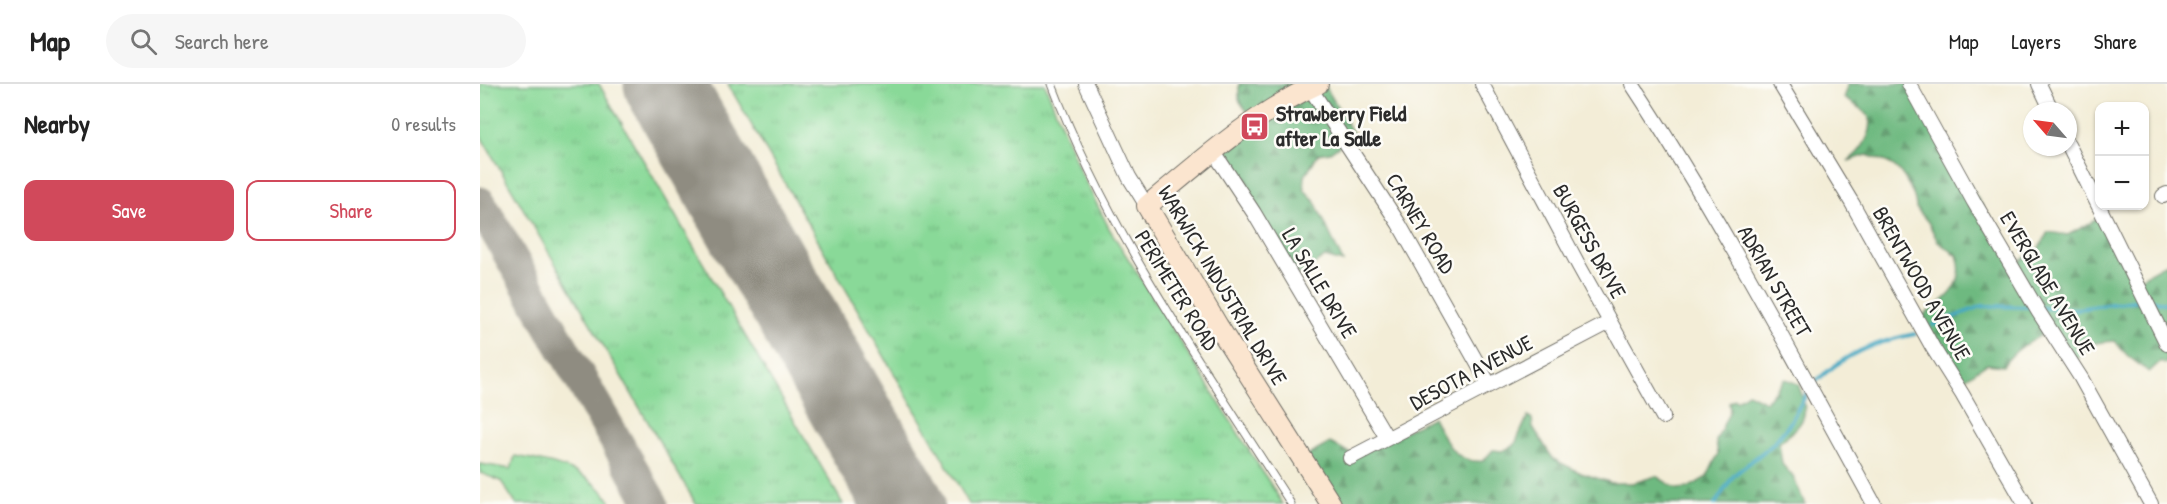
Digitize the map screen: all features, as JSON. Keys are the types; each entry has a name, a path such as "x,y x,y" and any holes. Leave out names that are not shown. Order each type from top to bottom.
{"street":[{"name":"WARWICK INDUSTRIAL DRIVE","path":"1086,84 1129,177 1218,326 1331,504"},
{"name":"BURGESS DRIVE","path":"1482,84 1663,417"},
{"name":"ADRIAN STREET","path":"1632,84 1663,131 1734,252 1874,504"},
{"name":"BRENTWOOD AVENUE","path":"1780,84 1852,203 1933,348 2025,504"},
{"name":"EVERGLADE AVENUE","path":"1909,84 1974,202 2038,311 2081,378 2151,504"},
{"path":"2039,84 2048,102"},
{"path":"1147,206 1213,151 1269,111 1314,86"},
{"name":"CARNEY ROAD","path":"1314,86 1399,224 1489,384"},
{"name":"LA SALLE DRIVE","path":"1213,151 1266,233 1388,438"},
{"path":"2074,156 2167,344"},
{"name":"DESOTA AVENUE","path":"1350,458 1610,322"}],"lane":[{"name":"PERIMETER ROAD","path":"1052,84 1087,168 1120,232 1291,504"}],"green space":[{"path":"480,84 599,84 843,504 696,504 480,135"},
{"path":"728,84 1045,84 1080,171 1110,230 1283,504 969,504"},
{"path":"1239,84 1324,84 1354,135 1330,152 1318,154 1305,176 1304,189 1315,202 1343,262 1325,257 1298,275 1219,150 1255,123 1239,100"},
{"path":"1847,84 1909,84 2016,263 2037,251 2048,232 2068,235 2101,217 2139,279 2167,263 2167,363 2164,364 2161,361 2149,372 2128,356 2114,341 2095,343 2071,364 2050,331 2024,346 2003,366 1987,364 1959,383 1919,318 1937,306 1956,285 1960,266 1957,255 1938,242 1928,222 1916,208 1909,185 1894,166 1867,155 1848,161 1863,145 1871,124 1867,114 1844,98"},
{"path":"1785,379 1798,384 1805,412 1795,430 1779,443 1782,464 1793,477 1805,504 1331,504 1303,458 1330,443 1356,456 1433,417 1446,441 1457,454 1473,461 1483,461 1493,450 1502,451 1514,446 1528,416 1532,419 1533,427 1553,459 1581,473 1612,483 1633,483 1656,476 1677,489 1688,488 1707,477 1718,454 1716,441 1730,410 1729,402 1735,399 1736,401 1748,393 1765,402"},
{"path":"515,456 543,461 582,475 604,492 612,504 516,504 501,481 480,473 480,464 511,469"}],"waterway":[{"path":"2148,299 2167,304"},
{"path":"2041,308 2077,309 2140,300"},
{"path":"1933,325 1982,306 2033,307"},
{"path":"1813,384 1836,365 1860,351 1873,345 1915,334"},
{"path":"1715,504 1734,475 1772,445 1788,426 1809,390"}],"taxiway":[{"path":"480,203 652,504"}],"runway":[{"path":"664,84 904,504"}],"place":[{"name":"Strawberry Field after La Salle","path":"1255,126"}]}
